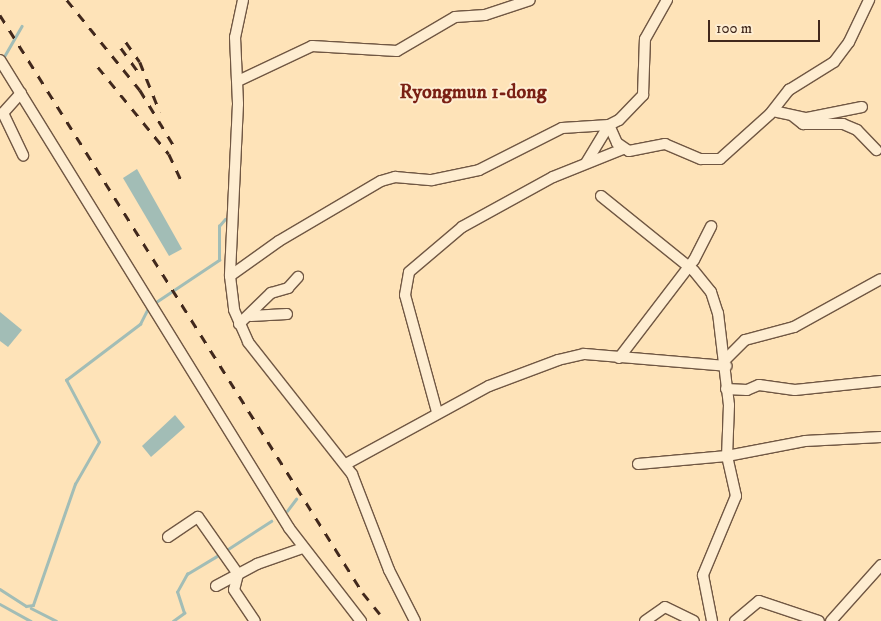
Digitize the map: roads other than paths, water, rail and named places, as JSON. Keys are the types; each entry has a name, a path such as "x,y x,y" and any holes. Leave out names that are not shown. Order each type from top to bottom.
{"street":[{"path":"243,0 235,37 238,81 230,276 239,324 259,356 346,464 414,621"},
{"path":"238,81 312,46 397,51 455,17 485,15 530,0"},
{"path":"585,164 609,125 643,95 644,39 667,0"},
{"path":"438,412 404,295 409,272 444,237 585,164 623,149 664,144 701,159 720,159 773,111 789,90 834,62 869,0"},
{"path":"3,64 303,548 361,621"},
{"path":"21,93 3,113 23,155"},
{"path":"773,111 807,118 862,107"},
{"path":"793,116 803,124 844,124 857,130 876,150"},
{"path":"230,276 279,241 381,181 395,177 432,180 480,170 562,128 609,125"},
{"path":"609,125 623,149"},
{"path":"601,196 690,267 711,292 726,362 727,456 736,496 703,575 712,621"},
{"path":"620,358 690,267 711,226"},
{"path":"239,324 251,316 271,293 288,288 298,277"},
{"path":"726,362 745,340 794,327 881,278"},
{"path":"251,316 287,314"},
{"path":"346,464 438,412 558,360 584,354 620,358 726,362"},
{"path":"726,389 748,390 759,386 795,390 881,381"},
{"path":"638,464 727,456 762,446 881,437"},
{"path":"168,537 198,517 238,574 234,590 255,621"},
{"path":"216,586 238,574 303,548"},
{"path":"830,621 881,565"},
{"path":"735,621 759,601 820,621"},
{"path":"645,621 665,607 694,621"}],"water":[{"path":"137,169 182,249 169,256 123,178"},
{"path":"0,312 22,330 8,347 0,341"},
{"path":"175,415 185,427 151,457 142,446"}],"waterway":[{"path":"2,60 22,26"},
{"path":"156,302 219,260 219,226 225,219"},
{"path":"0,589 26,606 33,605 75,484 99,442 66,380 140,324 147,310"},
{"path":"287,511 296,499"},
{"path":"225,551 271,521"},
{"path":"173,621 184,613 177,592 187,574 220,554"},
{"path":"0,604 31,621"},
{"path":"31,608 56,621"}],"railway":[{"path":"67,0 140,90 174,146"},
{"path":"0,15 363,593 386,621"},
{"path":"126,42 140,62 160,112"},
{"path":"121,48 140,74"},
{"path":"98,67 169,154 184,186"}],"district":[{"name":"Ryongmun 1-dong","path":"473,92"}]}
